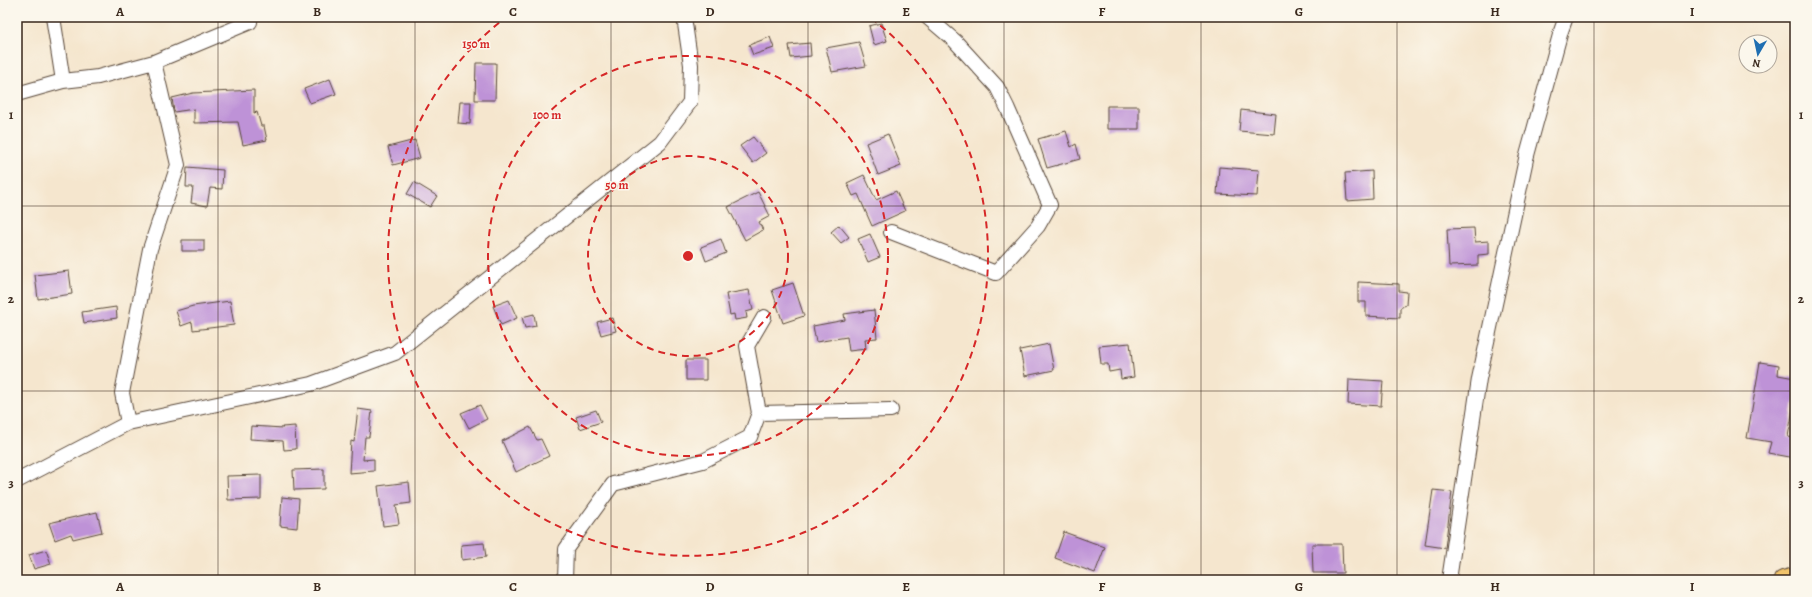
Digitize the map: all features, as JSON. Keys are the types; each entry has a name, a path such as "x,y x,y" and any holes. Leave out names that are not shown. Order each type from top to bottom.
{"main road":[{"path":"1783,580 1795,577"}],"street":[{"path":"53,17 63,81"},
{"path":"17,481 128,423 311,384 395,353 660,142 690,102 691,65 684,17"},
{"path":"891,232 996,273 1038,226 1050,205 997,87 955,41 927,17"},
{"path":"1449,580 1479,379 1526,159 1566,17"},
{"path":"17,94 63,81 98,77 154,62 250,22"},
{"path":"128,423 122,392 150,249 178,165 154,62"},
{"path":"565,580 566,549 613,484 703,461 750,437 759,413 747,346 764,317"},
{"path":"759,413 891,410"}],"building":[{"path":"881,23 887,41 874,45 869,26"},
{"path":"770,37 774,48 753,55 749,45"},
{"path":"859,42 866,66 832,72 826,48"},
{"path":"810,43 811,56 791,58 789,45"},
{"path":"476,63 496,63 495,100 475,100"},
{"path":"330,79 336,94 310,103 304,89"},
{"path":"254,90 254,113 257,112 261,126 264,126 267,140 243,145 238,122 194,123 194,109 174,112 172,98 193,93"},
{"path":"460,102 471,102 470,124 458,123"},
{"path":"1107,106 1139,106 1139,129 1107,129"},
{"path":"1241,110 1276,114 1274,134 1239,131"},
{"path":"1066,131 1071,147 1076,144 1080,159 1047,168 1038,139"},
{"path":"888,134 901,166 878,175 866,143"},
{"path":"753,137 766,153 753,163 740,146"},
{"path":"415,140 420,158 393,165 388,147"},
{"path":"187,167 223,170 222,189 210,188 207,206 191,203 193,187 186,187"},
{"path":"1219,167 1259,170 1257,196 1217,194"},
{"path":"1372,171 1373,199 1347,201 1345,173"},
{"path":"864,175 876,200 896,191 905,211 872,226 858,194 853,196 847,183"},
{"path":"414,182 437,196 430,207 407,194"},
{"path":"758,192 770,216 759,222 763,230 745,240 728,207"},
{"path":"839,225 849,237 841,243 831,232"},
{"path":"1474,228 1475,242 1489,241 1489,254 1478,255 1478,265 1449,266 1447,229"},
{"path":"870,234 880,257 868,262 858,239"},
{"path":"721,239 726,253 706,261 701,247"},
{"path":"182,240 204,240 204,251 182,251"},
{"path":"69,271 72,294 38,299 35,275"},
{"path":"1358,282 1399,284 1399,291 1407,292 1406,305 1400,308 1400,318 1366,316 1366,302 1358,302"},
{"path":"793,283 804,316 783,323 772,290"},
{"path":"749,290 753,310 746,312 747,318 735,320 734,314 730,315 726,294"},
{"path":"509,300 517,318 501,325 493,306"},
{"path":"230,301 234,325 193,330 192,322 181,326 176,311 193,306"},
{"path":"116,307 117,318 84,323 82,312"},
{"path":"874,310 877,338 865,339 866,349 849,351 847,337 816,342 813,326 845,320 844,314"},
{"path":"534,314 536,326 525,328 522,317"},
{"path":"612,318 616,331 601,335 597,322"},
{"path":"1130,343 1134,377 1121,379 1120,370 1109,372 1108,364 1101,364 1099,346"},
{"path":"1049,344 1054,370 1025,376 1020,350"},
{"path":"686,360 706,360 706,380 686,380"},
{"path":"1760,362 1779,365 1778,375 1795,378 1795,397 1788,437 1795,438 1795,458 1768,453 1771,442 1747,438"},
{"path":"1349,379 1383,381 1381,406 1348,404"},
{"path":"480,405 487,419 469,428 461,413"},
{"path":"358,409 372,411 369,437 365,437 363,460 374,459 374,471 349,473 351,441 354,442"},
{"path":"596,410 601,422 580,429 576,417"},
{"path":"251,426 283,428 282,427 295,426 296,449 284,450 283,441 250,439"},
{"path":"530,427 537,440 541,439 549,456 516,472 502,441"},
{"path":"324,469 324,489 294,490 293,470"},
{"path":"261,475 261,499 228,500 227,476"},
{"path":"409,482 411,503 396,505 399,524 383,526 378,486"},
{"path":"1433,490 1452,492 1445,548 1425,545"},
{"path":"282,497 299,499 297,528 280,526"},
{"path":"97,512 102,532 73,539 71,534 55,540 49,523"},
{"path":"1064,532 1105,547 1095,573 1055,558"},
{"path":"484,543 486,557 462,560 461,545"},
{"path":"1312,544 1342,544 1343,573 1313,573"},
{"path":"46,550 51,564 34,569 29,555"}]}
